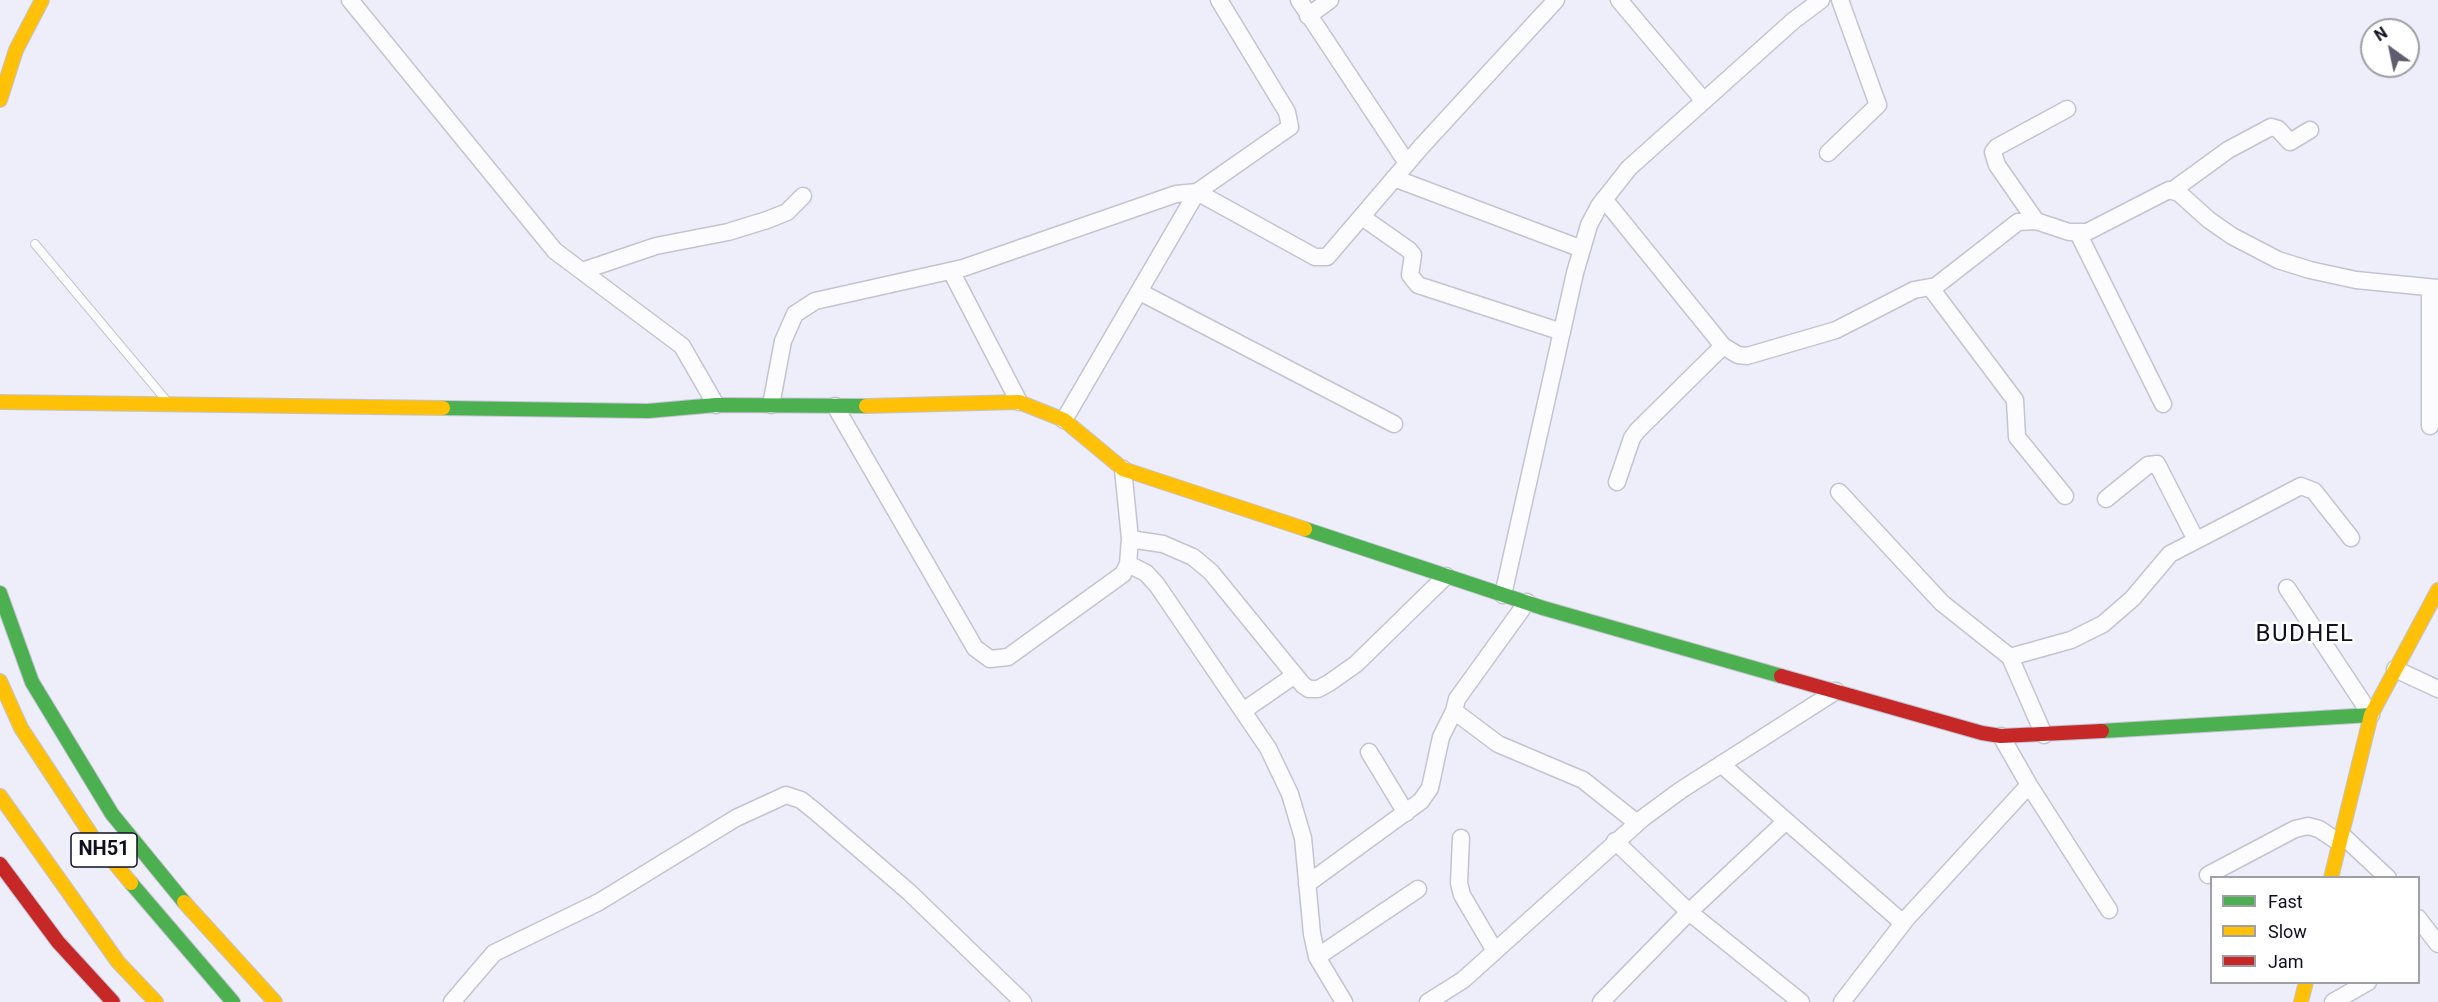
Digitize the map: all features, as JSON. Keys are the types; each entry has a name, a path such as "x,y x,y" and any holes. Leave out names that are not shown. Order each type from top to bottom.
{"main road":[{"path":"0,100 16,50 42,0"},
{"path":"0,402 648,411 716,405 932,406 1019,402 1064,420 1123,469 1503,595 1982,733 2001,736 2044,735 2371,715"},
{"path":"2332,876 2371,715 2438,591"},
{"path":"0,592 32,682 112,814 200,922 275,1002"},
{"name":"NH51","path":"0,681 21,728 93,836 207,974 234,1002"},
{"name":"NH51","path":"0,796 118,962 156,1002"},
{"path":"0,864 58,942 113,1002"},
{"path":"2301,1002 2306,984"}],"street":[{"path":"350,0 555,251 682,346 716,405"},
{"path":"1064,420 1197,192 1285,132 1290,121 1219,0"},
{"path":"1299,0 1407,163"},
{"path":"1308,16 1330,0"},
{"path":"771,405 783,341 795,314 802,308 831,297 951,271 1176,194 1197,192 1322,259 1334,252 1407,163 1556,0"},
{"path":"1619,0 1704,101"},
{"path":"1503,595 1562,332 1590,225 1604,199 1629,168 1821,0"},
{"path":"1828,153 1878,105 1840,0"},
{"path":"2036,221 1997,165 1992,152 1997,147 2067,109"},
{"path":"1604,199 1723,346 1738,355 1758,352 1836,330 1914,290 1942,282 2010,227 2026,220 2078,233 2087,232 2173,190 2219,155 2271,127 2275,127 2290,142 2310,130"},
{"path":"1394,178 1439,197 1582,249"},
{"path":"2173,190 2232,236 2278,260 2356,280 2434,288 2430,426"},
{"path":"582,271 663,244 728,232 767,220 787,212 803,196"},
{"path":"1362,217 1409,250 1413,255 1410,275 1418,285 1562,332"},
{"path":"2078,233 2163,404"},
{"path":"951,271 1019,402"},
{"path":"1930,287 2015,400 2017,437 2065,496"},
{"path":"1140,292 1394,424"},
{"path":"1617,482 1632,438 1723,346"},
{"path":"835,406 975,648 990,659 1008,657 1123,574 1128,564 1130,540 1123,469"},
{"path":"2106,499 2148,465 2157,464 2196,540"},
{"path":"2010,657 2071,640 2103,624 2132,599 2170,554 2252,514 2301,486 2307,486 2314,491 2351,538"},
{"path":"1839,492 1942,603 2010,657 2044,735"},
{"path":"1130,540 1163,544 1193,557 1211,572 1294,675 1309,688 1318,689 1356,664 1446,576"},
{"path":"1128,564 1146,573 1157,585 1268,748 1290,794 1303,838 1312,934 1317,957 1344,1002"},
{"path":"2287,588 2371,715"},
{"path":"1307,884 1421,801 1430,788 1441,737 1454,711 1457,699 1527,602"},
{"path":"2395,669 2438,689"},
{"path":"1243,711 1294,675"},
{"path":"1429,1002 1452,989 1637,823 1721,764 1836,691"},
{"path":"1454,711 1498,744 1583,780 1637,823"},
{"path":"2001,736 2029,785 2109,910"},
{"path":"1369,752 1406,813"},
{"path":"1721,764 1903,923"},
{"path":"1842,1002 1903,923 2029,785"},
{"path":"452,1002 494,953 599,902 736,818 786,795 801,800 909,892 1023,1002"},
{"path":"1601,1002 1689,912 1786,821"},
{"path":"2208,875 2295,829 2308,826 2341,839 2386,876"},
{"path":"1461,838 1459,883 1462,895 1495,951"},
{"path":"1615,841 1689,912 1801,1002"},
{"path":"1317,957 1418,889"},
{"path":"2333,1002 2364,984"}],"lane":[{"path":"35,244 169,403"}],"traffic: fast":[{"path":"443,408 648,411 716,405 866,406"},
{"path":"1305,529 1543,608 1781,676"},
{"path":"0,593 32,682 112,814 184,902"},
{"path":"2102,731 2371,715"},
{"path":"131,883 233,1002"}],"traffic: slow":[{"path":"0,100 16,50 42,0"},
{"path":"0,402 443,408"},
{"path":"866,406 1019,402 1064,420 1123,469 1305,529"},
{"path":"2331,876 2371,715 2438,590"},
{"path":"0,681 21,728 92,836 131,883"},
{"path":"0,796 118,962 156,1002"},
{"path":"184,902 275,1002"},
{"path":"2301,1002 2306,984"}],"traffic: jam":[{"path":"1781,676 1982,733 2001,736 2102,731"},
{"path":"0,864 58,942 113,1002"}],"district":[{"name":"BUDHEL","path":"2305,635"}]}
